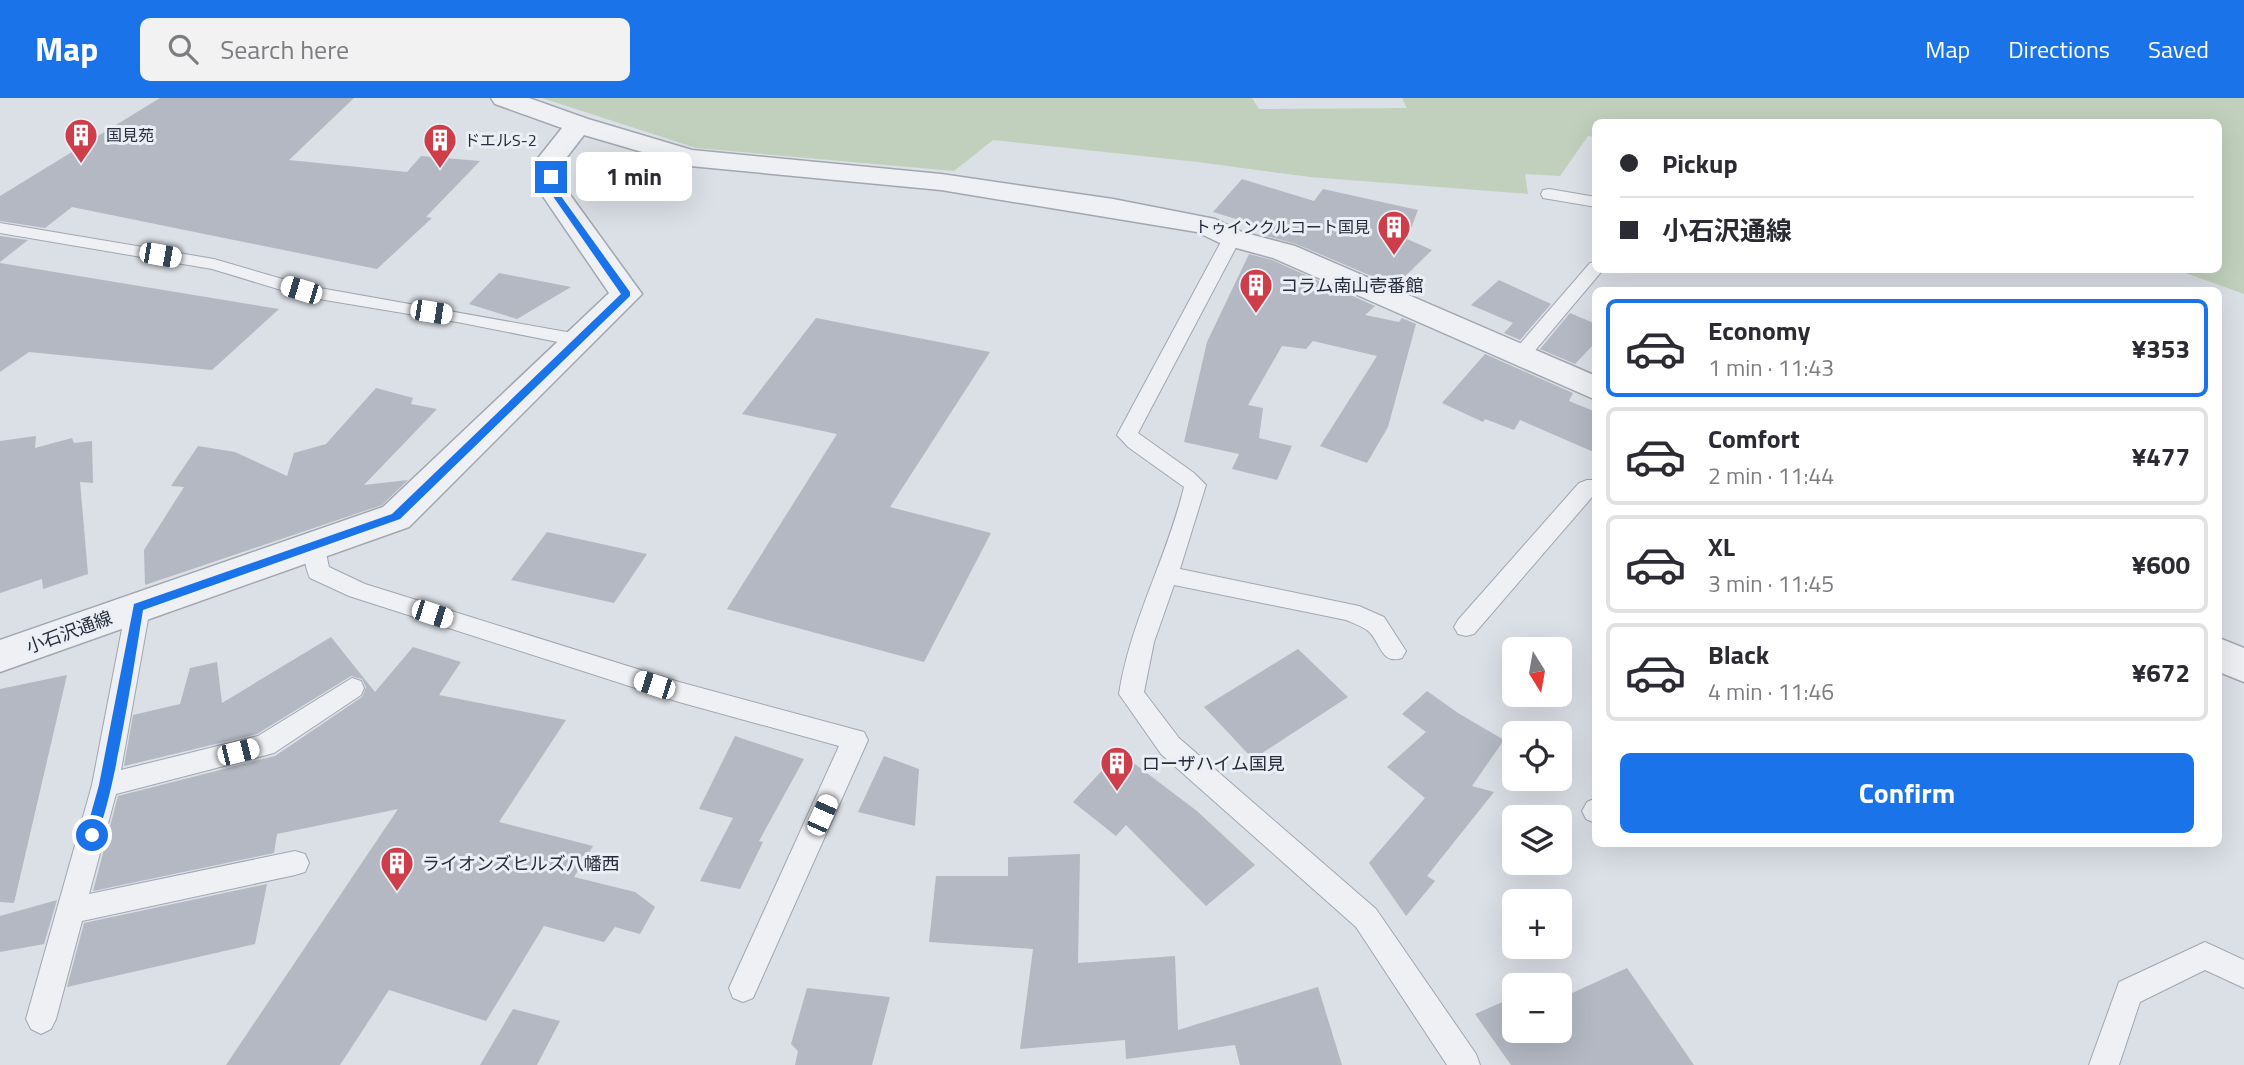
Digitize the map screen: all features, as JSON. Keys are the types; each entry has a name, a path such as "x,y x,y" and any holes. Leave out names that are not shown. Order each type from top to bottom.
{"street":[{"path":"504,98 579,125 690,158 941,182 1205,225 1232,238 1284,252 1592,387"},
{"name":"小石沢通線","path":"0,656 396,517 626,294 554,192 549,162 579,125"},
{"path":"2222,655 2244,666"}],"lane":[{"path":"1549,194 1592,201"},
{"path":"0,228 214,264 301,290 457,316 578,340"},
{"path":"1232,238 1127,435 1146,453 1180,471 1195,485 1168,575 1134,667 1132,694 1170,746 1366,918 1465,1065"},
{"path":"1520,356 1592,272"},
{"path":"1466,627 1587,488 1592,488"},
{"path":"315,545 318,572 357,590 679,692 855,740 743,988"},
{"path":"1168,575 1351,612 1376,624 1394,651"},
{"path":"41,1019 106,785 138,608"},
{"path":"106,785 265,745 352,688"},
{"path":"70,911 295,863"},
{"path":"2104,1065 2129,992 2205,956 2244,974"}],"green space":[{"path":"542,98 1252,98 1259,109 1407,108 1402,98 2244,98 2244,294 2185,273 2222,273 2222,119 1592,119 1592,136 1588,136 1560,176 1525,174 1528,194 1310,177 993,140 954,171 696,148"}],"building":[{"path":"160,98 354,98 289,160 407,172 421,156 480,161 426,217 432,218 377,269 72,207 45,228 0,221 0,196"},
{"path":"1242,179 1314,201 1323,189 1418,210 1407,239 1432,250 1395,286 1296,244 1259,234 1262,227 1213,212"},
{"path":"0,236 28,240 0,262"},
{"path":"1249,254 1272,260 1375,306 1365,315 1399,322 1402,318 1416,324 1388,427 1367,463 1320,446 1377,356 1313,341 1306,349 1282,346 1248,405 1263,408 1259,438 1292,446 1277,480 1232,469 1239,454 1184,442 1207,342"},
{"path":"0,263 279,309 212,370 29,352 0,372"},
{"path":"499,273 571,287 517,319 469,304"},
{"path":"1499,280 1551,304 1520,340 1504,333 1513,323 1471,305"},
{"path":"1570,313 1592,322 1592,346 1575,364 1540,349"},
{"path":"816,318 990,352 890,507 991,533 924,662 727,609 837,434 742,414"},
{"path":"1485,354 1573,393 1569,401 1592,410 1592,451 1520,420 1514,430 1485,419 1483,422 1442,403"},
{"path":"376,388 413,398 411,404 437,409 364,485 408,480 382,505 145,585 144,550 184,487 171,486 198,446 235,452 287,476 294,453 326,444"},
{"path":"36,436 35,448 72,438 74,443 92,441 93,483 80,482 88,574 43,589 42,579 0,593 0,441"},
{"path":"547,532 647,554 614,603 511,580"},
{"path":"331,637 375,692 413,647 461,662 439,695 566,720 499,822 593,846 574,877 635,892 655,907 640,934 615,927 604,942 544,926 486,1021 389,990 340,1065 226,1065 398,809 277,834 274,853 93,891 118,796 275,756 362,697 366,687 362,679 351,676 257,734 124,766 133,715 180,704 190,668 217,662 222,703"},
{"path":"1298,649 1348,697 1253,759 1204,707"},
{"path":"67,675 14,903 0,902 0,689"},
{"path":"1427,691 1502,739 1502,743 1472,786 1494,792 1427,876 1435,881 1406,916 1369,863 1425,798 1387,767 1426,732 1402,714"},
{"path":"735,736 804,759 759,841 763,842 740,889 700,881 733,818 699,809"},
{"path":"1119,752 1197,811 1255,865 1206,906 1126,825 1116,836 1073,802"},
{"path":"884,756 919,769 915,826 858,812"},
{"path":"1080,854 1078,963 1175,956 1178,1030 1318,987 1342,1065 1240,1065 1235,1045 1126,1059 1125,1040 1020,1049 1033,949 929,942 936,876 1008,876 1008,857"},
{"path":"267,884 255,944 67,987 84,923"},
{"path":"57,900 44,944 0,952 0,916"},
{"path":"1627,968 1694,1065 1511,1065 1475,1014 1502,1002 1502,1043 1572,1043 1572,993"},
{"path":"807,988 890,997 872,1065 795,1065 798,1051 791,1044"},
{"path":"513,1009 560,1021 537,1065 480,1065"}],"place":[{"name":"国見苑","path":"81,165"},
{"name":"ドエルS-2","path":"440,170"},
{"name":"トゥインクルコート国見","path":"1394,257"},
{"name":"コラム南山壱番館","path":"1256,315"},
{"name":"ローザハイム国見","path":"1117,793"},
{"name":"ライオンズヒルズ八幡西","path":"397,893"}],"route":[{"path":"92,835 106,785 138,608 396,517 626,294 554,192 551,177"}]}
